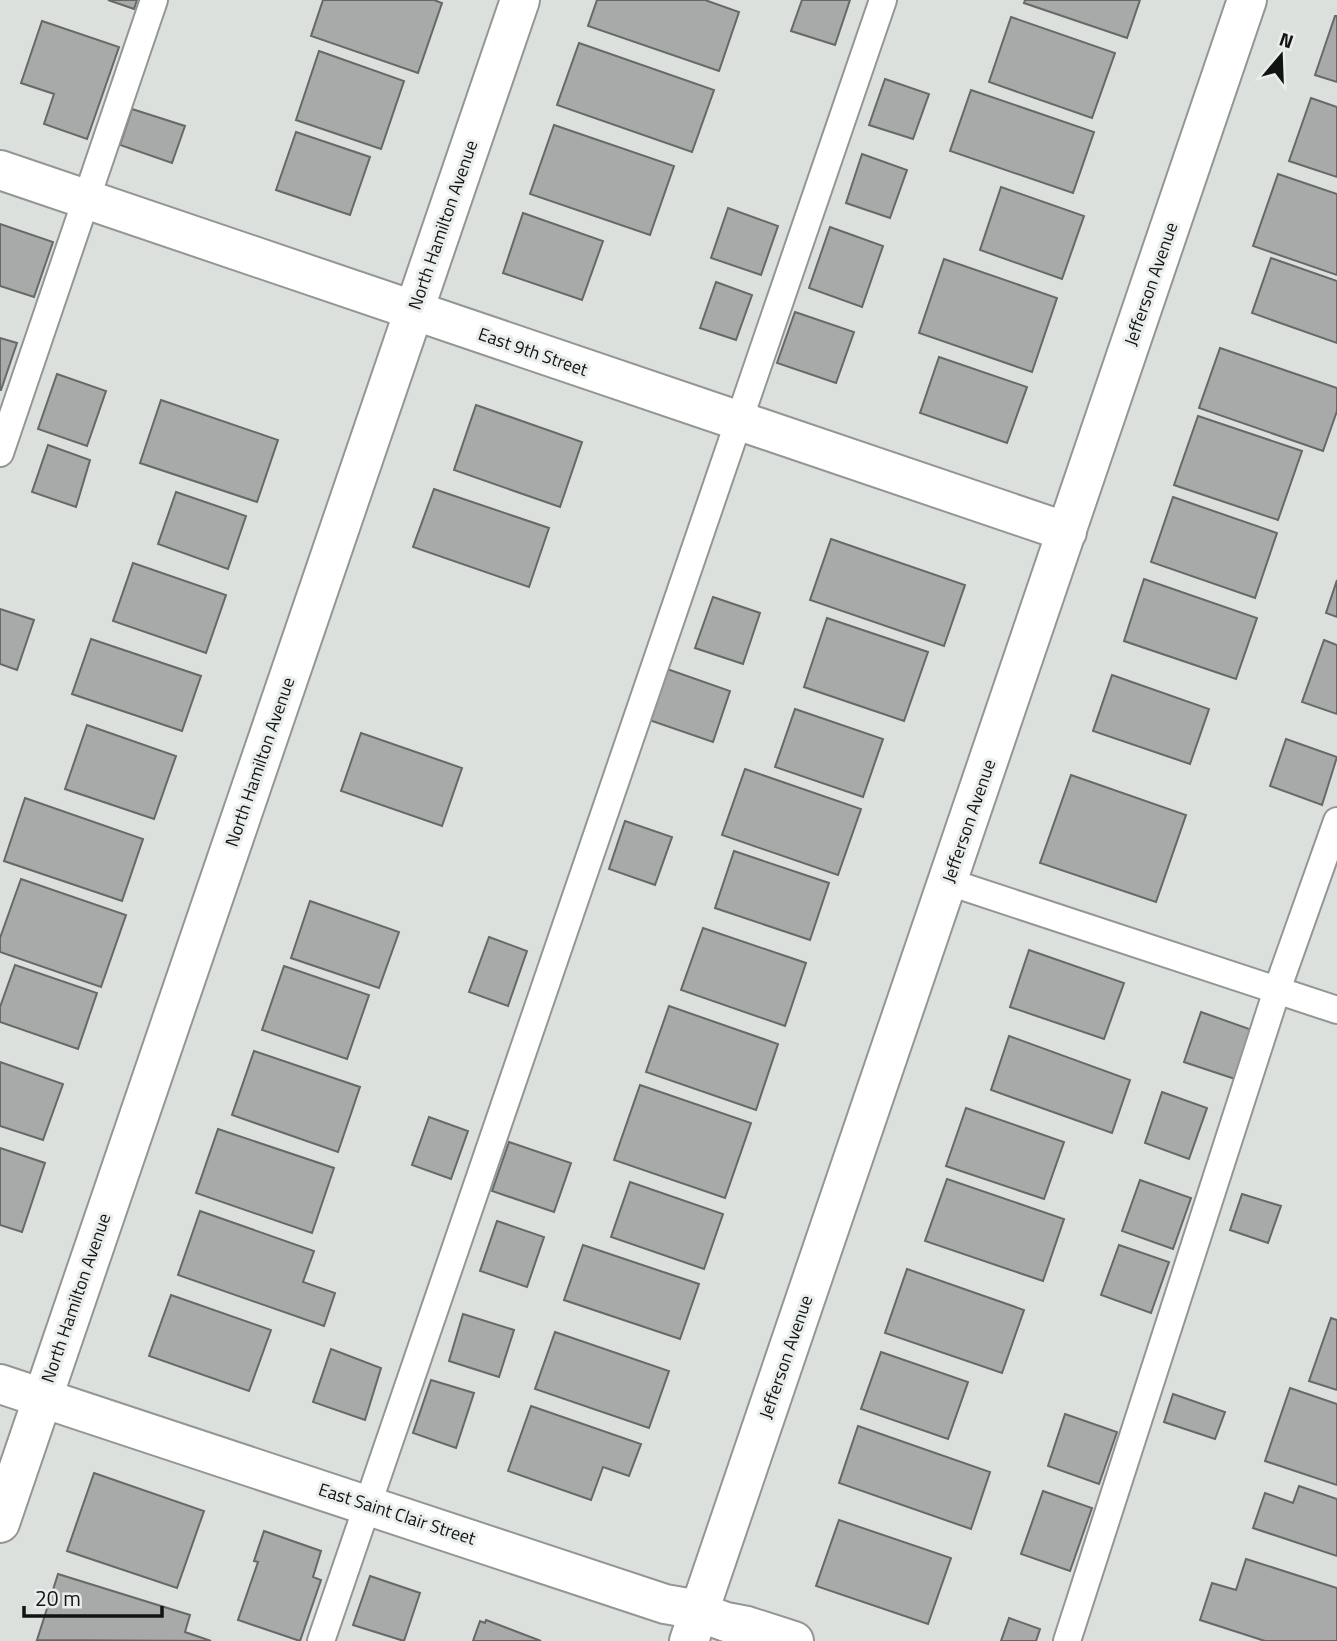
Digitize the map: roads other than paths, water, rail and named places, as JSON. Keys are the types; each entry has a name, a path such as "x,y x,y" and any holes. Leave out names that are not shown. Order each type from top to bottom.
{"street":[{"name":"North Hamilton Avenue","path":"0,1523 520,0"},
{"name":"Jefferson Avenue","path":"694,1626 1247,0"},
{"name":"East 9th Street","path":"0,170 1067,532"},
{"name":"East Saint Clair Street","path":"0,1384 665,1604 694,1626 794,1641"}],"lane":[{"path":"0,453 154,0"},
{"path":"321,1641 883,0"},
{"path":"1067,1641 1277,990 1337,821"},
{"path":"949,882 1337,1010"}]}
